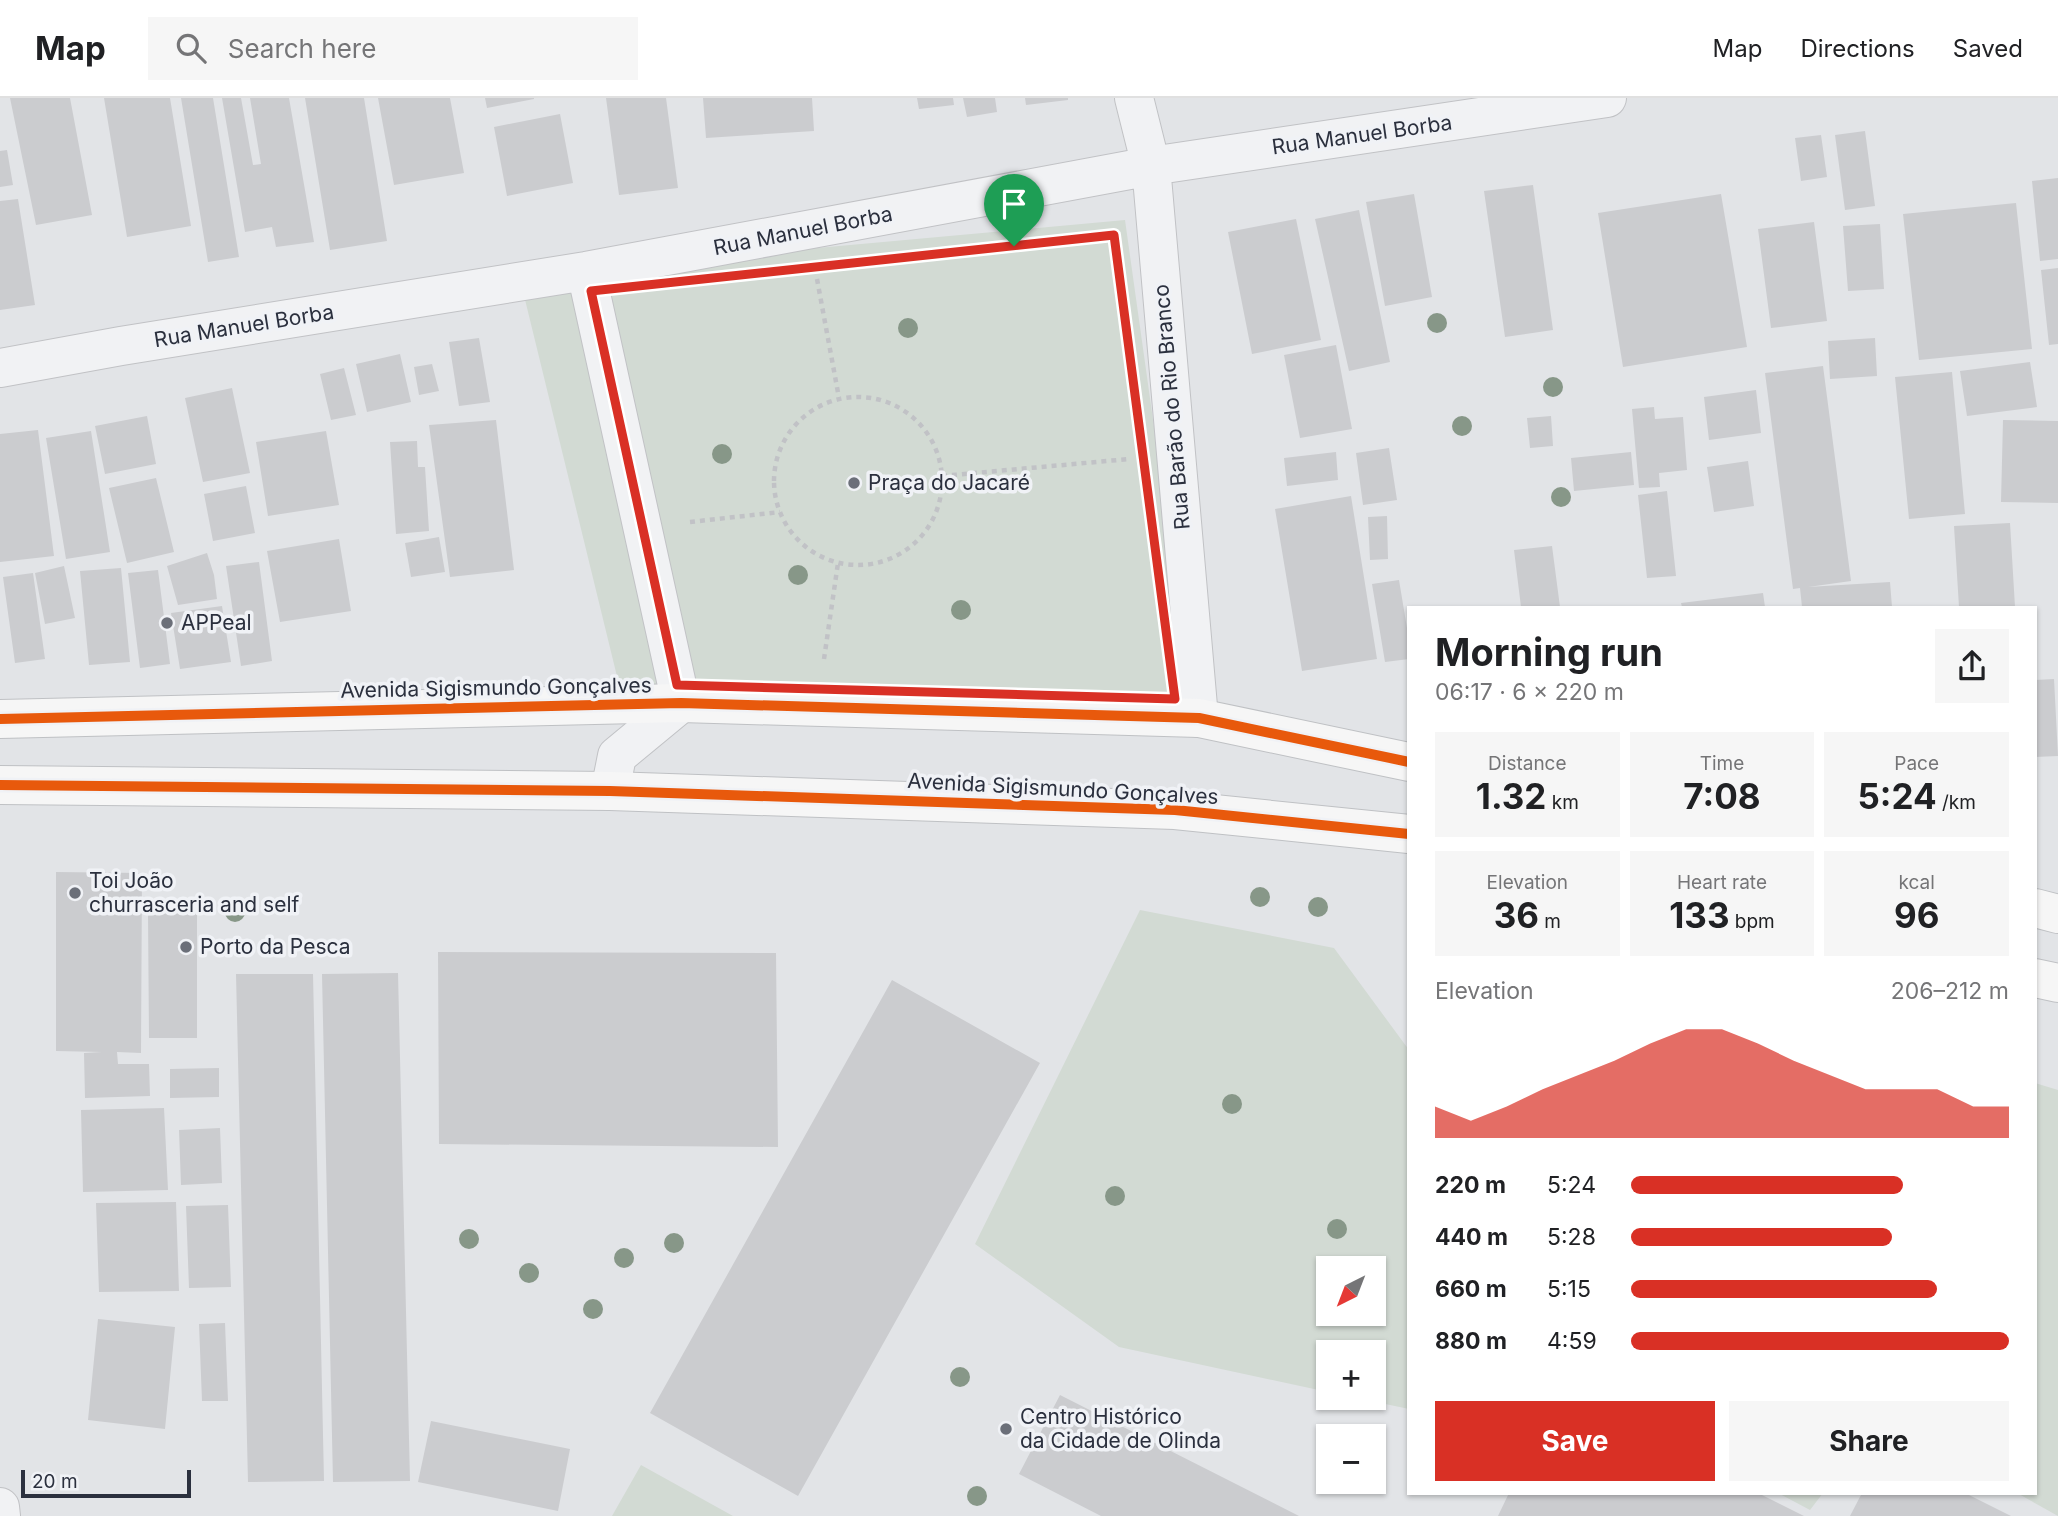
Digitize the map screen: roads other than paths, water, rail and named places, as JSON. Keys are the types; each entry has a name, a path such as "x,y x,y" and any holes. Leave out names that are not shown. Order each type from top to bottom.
{"main road":[{"name":"Avenida Sigismundo Gonçalves","path":"0,719 681,703 1199,718 1407,762"},
{"name":"Avenida Sigismundo Gonçalves","path":"0,785 610,791 1175,810 1407,834"},
{"path":"2037,909 2058,914"},
{"path":"2037,978 2058,983"}],"street":[{"name":"Rua Barão do Rio Branco","path":"1134,98 1151,166 1199,718"},
{"name":"Rua Manuel Borba","path":"0,368 586,271 1151,166 1607,98"},
{"path":"586,271 681,703 617,756 610,791"},
{"path":"0,1507 1,1516"}],"place":[{"name":"Praça do Jacaré","path":"854,483"},
{"name":"APPeal","path":"167,623"},
{"name":"Toi João churrasceria and self","path":"75,893"},
{"name":"Porto da Pesca","path":"186,947"},
{"name":"Centro Histórico da Cidade de Olinda","path":"1006,1429"}]}
